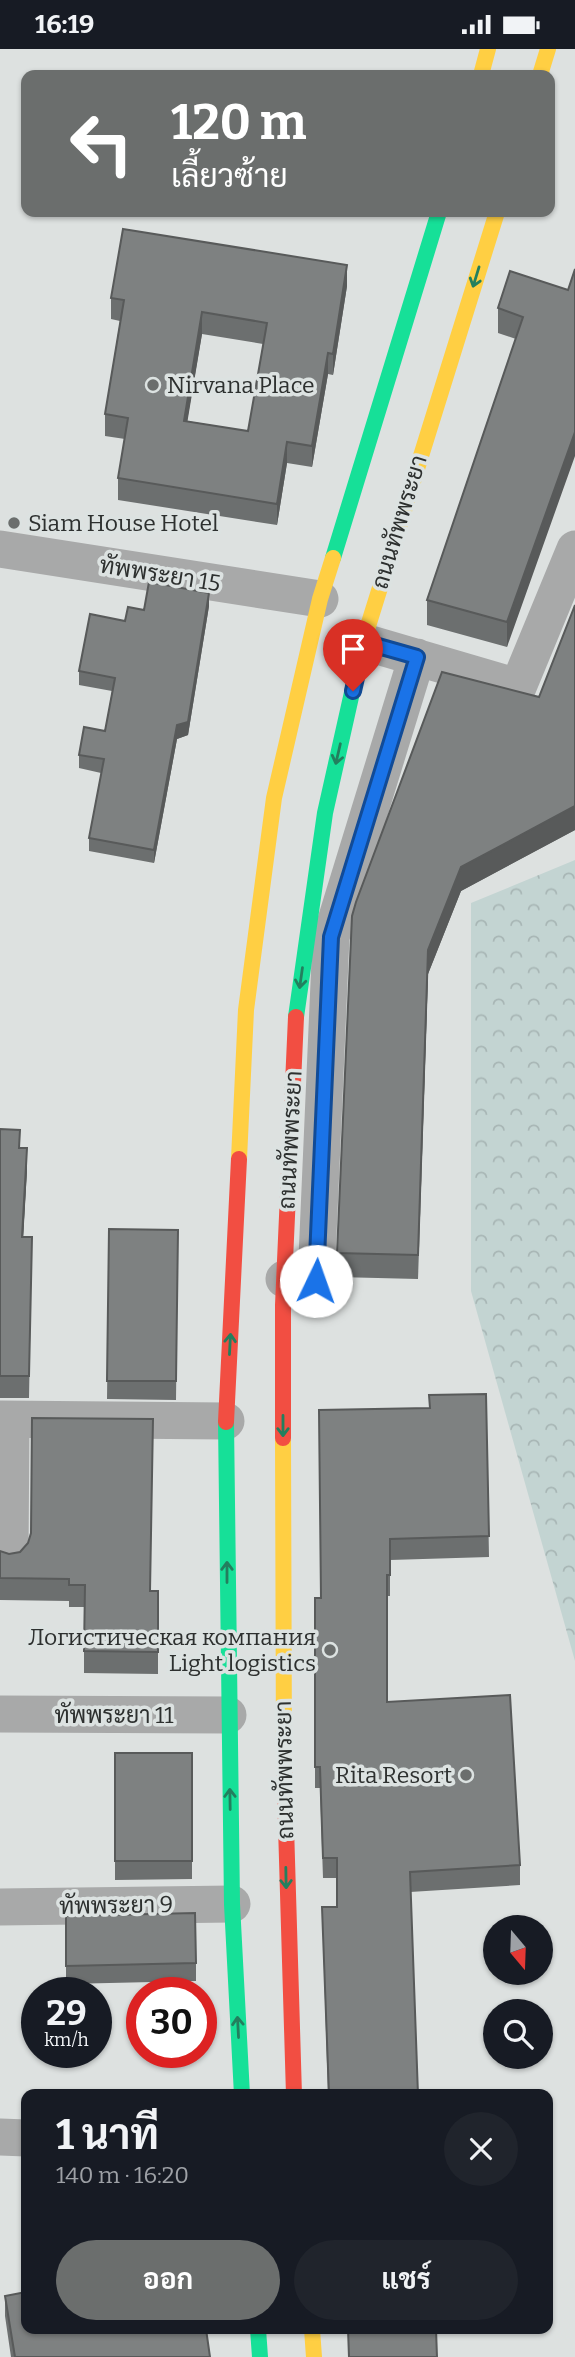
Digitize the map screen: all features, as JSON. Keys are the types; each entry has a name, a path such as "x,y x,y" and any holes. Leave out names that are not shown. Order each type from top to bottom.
{"main road":[{"path":"482,70 488,49"},
{"path":"542,70 548,49"},
{"path":"242,2089 232,1904 226,1420 246,1010 274,798 320,599 437,217"},
{"name":"ถนนทัพพระยา","path":"294,2089 282,1711 284,1279 296,1014 325,813 373,605 495,217"},
{"path":"258,2334 260,2357"},
{"path":"312,2334 314,2357"}],"street":[{"name":"ทัพพระยา 15","path":"0,549 320,599"},
{"path":"364,642 518,687 575,549"},
{"path":"284,1279 316,1281 331,937 417,657"},
{"path":"10,1555 5,1420 226,1420"},
{"name":"ทัพพระยา 11","path":"0,1714 228,1715"},
{"name":"ทัพพระยา 9","path":"0,1907 232,1904"},
{"path":"0,2137 21,2138"}],"green space":[{"path":"575,860 575,1661 471,1291 471,903"}],"building":[{"name":"Nirvana Place","path":"123,229 347,265 333,354 328,353 312,446 287,442 277,504 118,478 128,418 105,414 124,300 111,298","holes":["202,312 267,323 248,431 184,421"]},
{"path":"575,269 575,432 507,622 427,600 523,317 498,308 510,271 568,290"},
{"path":"149,582 209,593 188,722 177,725 154,850 89,838 104,759 79,755 84,727 105,731 115,678 79,671 90,614 125,621 128,607 144,610"},
{"path":"575,605 575,806 461,867 428,950 418,1255 337,1253 352,916 356,902 442,672 539,697"},
{"path":"0,1129 20,1130 19,1148 27,1148 22,1237 32,1237 29,1376 0,1376"},
{"path":"109,1229 178,1230 176,1381 107,1381"},
{"path":"486,1394 489,1536 390,1539 390,1575 387,1575 387,1702 510,1695 520,1865 410,1872 418,2089 329,2089 322,1907 337,1907 337,1858 323,1858 320,1767 315,1767 315,1598 321,1598 319,1410 430,1408 429,1395"},
{"path":"32,1418 153,1419 150,1591 158,1591 158,1652 84,1651 85,1585 69,1585 69,1579 0,1578 0,1551 9,1554 20,1552 28,1543 31,1533"},
{"path":"115,1753 192,1753 192,1861 115,1861"},
{"path":"195,1913 196,1963 66,1966 66,1916"},
{"path":"21,2293 21,2334 207,2334 210,2357 15,2357 5,2296"},
{"path":"348,2334 436,2334 437,2357 349,2357"}],"traffic: fast":[{"path":"333,558 437,217"},
{"path":"296,1017 325,813 364,639"},
{"path":"226,1422 232,1904 242,2089"},
{"path":"258,2334 260,2357"}],"traffic: slow":[{"path":"482,70 488,49"},
{"path":"542,70 548,49"},
{"path":"364,639 495,217"},
{"path":"239,1159 246,1010 274,798 320,599 333,558"},
{"path":"283,1438 284,1759"},
{"path":"312,2334 314,2357"}],"traffic: jam":[{"path":"283,1438 283,1305 296,1017"},
{"path":"226,1422 239,1159"},
{"path":"284,1759 294,2089"}],"place":[{"name":"Nirvana Place","path":"153,385"},
{"name":"Siam House Hotel","path":"14,523"},
{"name":"Логистическая компания Light logistics","path":"330,1650"},
{"name":"Rita Resort","path":"466,1775"}],"route":[{"path":"316,1281 331,937 417,657 364,642 353,691"}]}
